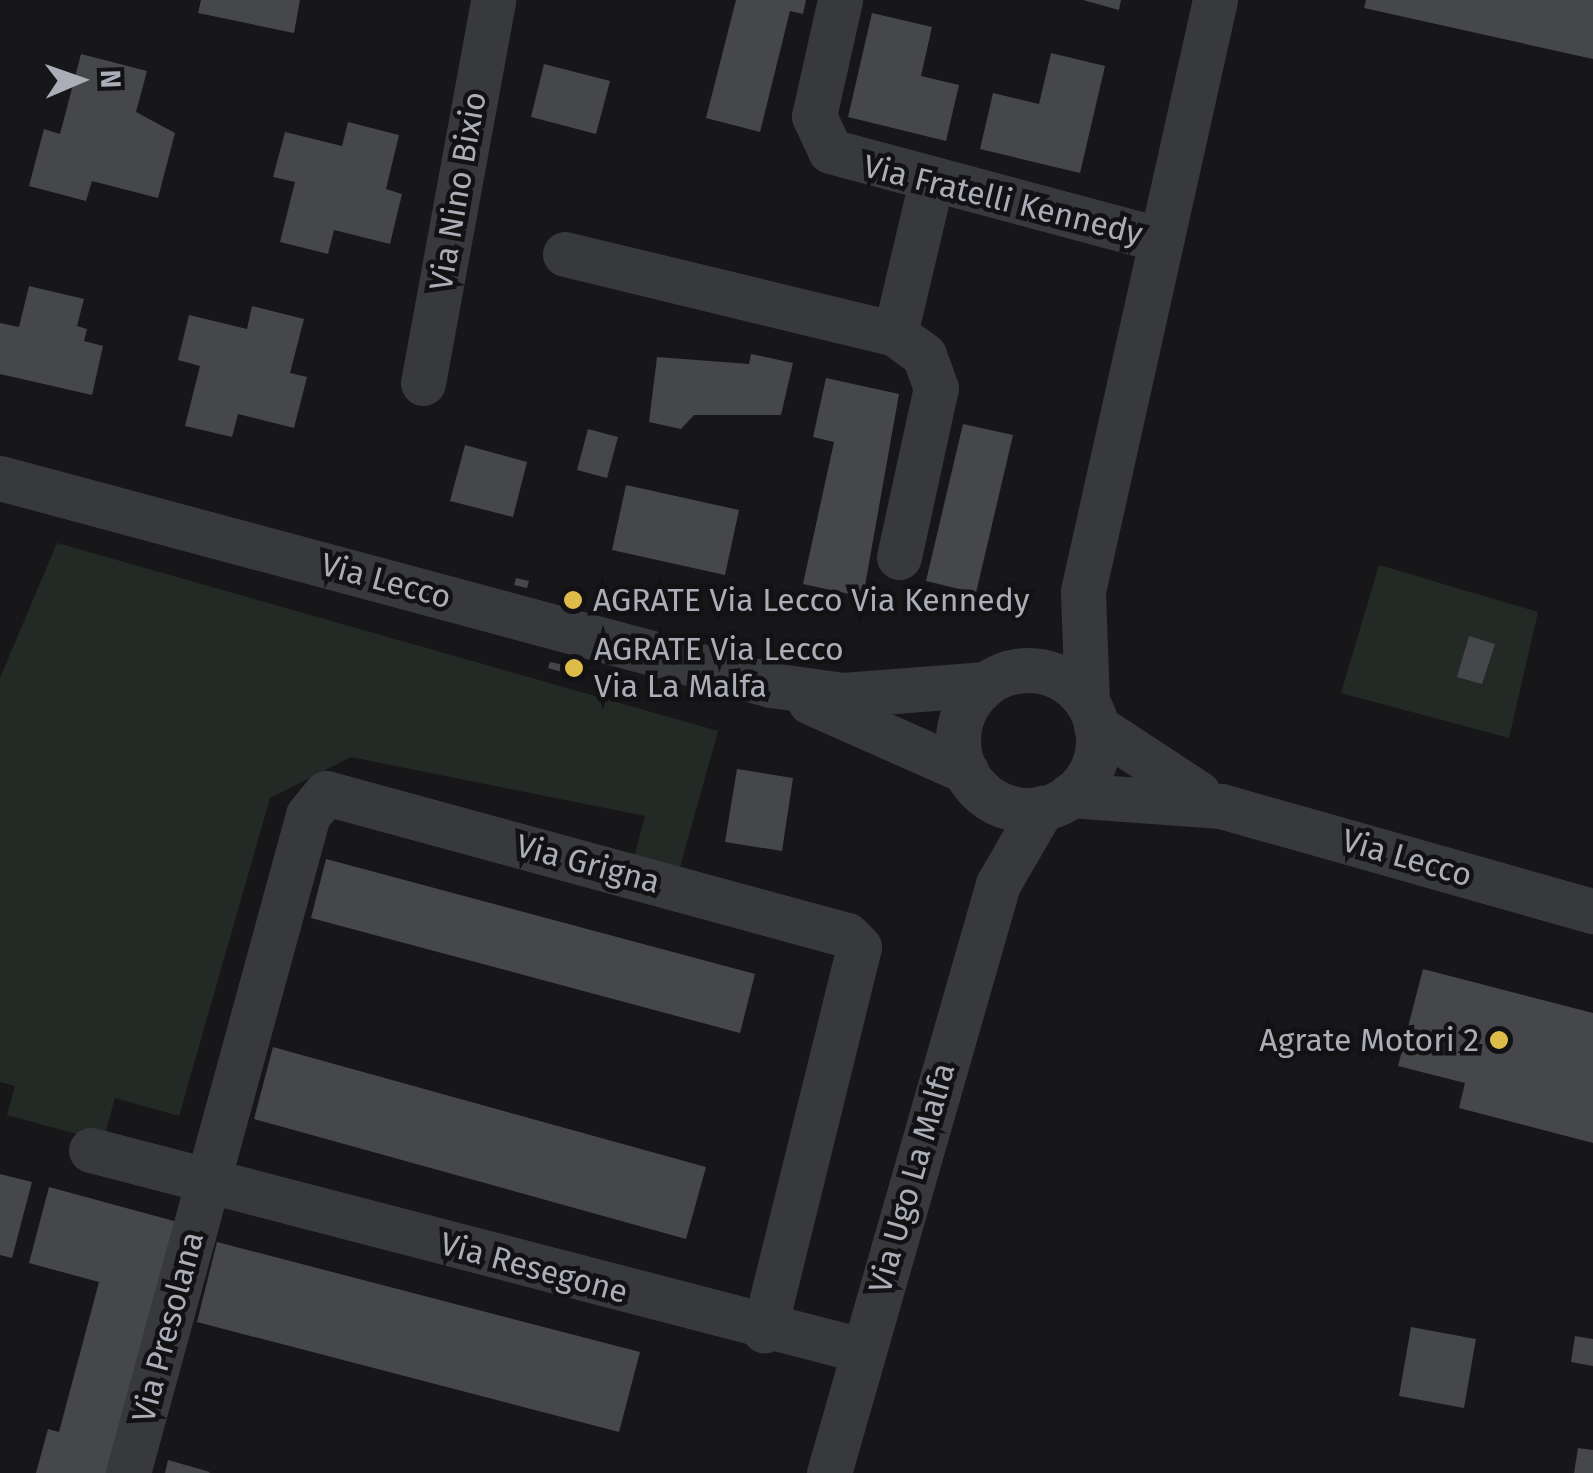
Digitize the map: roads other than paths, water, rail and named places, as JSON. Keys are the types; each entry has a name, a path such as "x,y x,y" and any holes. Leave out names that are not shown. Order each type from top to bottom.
{"street":[{"name":"Via Nino Bixio","path":"423,383 493,0"},
{"name":"Via Fratelli Kennedy","path":"840,0 818,136 852,163 1158,240"},
{"name":"Via Fratelli Kennedy","path":"1092,714 1083,591 1158,240 1215,0"},
{"path":"894,334 931,182"},
{"path":"566,254 894,334 924,355 936,388 899,558"},
{"name":"Via Lecco","path":"0,478 771,685 843,695 998,678 1058,676 1092,714 1221,806"},
{"name":"Via Fratelli Kennedy","path":"998,678 1053,639 1083,591"},
{"path":"973,780 960,724 998,678"},
{"name":"Via Lecco","path":"771,685 973,780 1007,806 1056,802 1221,806 1593,911"},
{"path":"1056,802 1094,764 1092,714"},
{"name":"Via Ugo La Malfa","path":"973,780 998,884"},
{"name":"Via Grigna","path":"208,1181 313,801 326,793 361,801 847,936 859,947 764,1330"},
{"name":"Via Ugo La Malfa","path":"829,1473 861,1350 998,884 1056,802"},
{"name":"Via Resegone","path":"90,1150 764,1330 861,1350"},
{"name":"Via Presolana","path":"128,1473 208,1181"}],"place":[{"name":"AGRATE Via Lecco Via Kennedy","path":"573,600"},
{"name":"AGRATE Via Lecco Via La Malfa","path":"574,668"},
{"name":"Agrate Motori 2","path":"1499,1040"}]}
